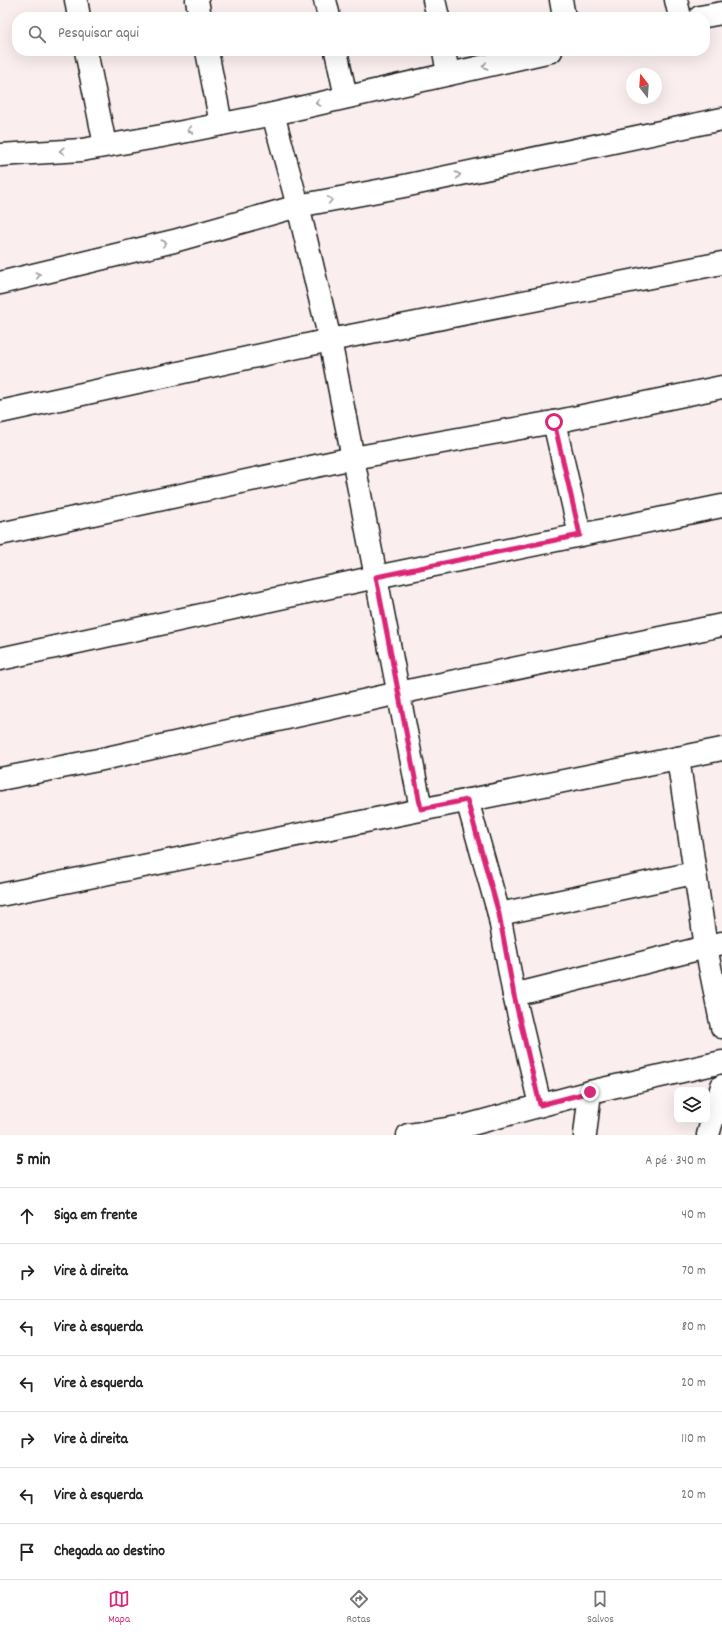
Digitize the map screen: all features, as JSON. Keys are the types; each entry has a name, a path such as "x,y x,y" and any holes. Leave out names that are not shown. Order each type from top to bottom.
{"street":[{"path":"76,0 78,12"},
{"path":"197,0 199,12"},
{"path":"325,0 328,12"},
{"path":"434,0 437,12"},
{"path":"561,0 563,12"},
{"path":"676,0 679,12"},
{"path":"710,15 722,12"},
{"path":"87,56 105,145"},
{"path":"208,56 221,124"},
{"path":"337,56 346,97"},
{"path":"445,56 448,74"},
{"path":"0,155 82,150 221,124 273,114 529,56"},
{"path":"273,114 298,206 330,340 421,809"},
{"path":"0,283 174,241 298,206 428,181 722,119"},
{"path":"0,412 330,340 722,263"},
{"path":"0,534 353,458 554,422 722,388"},
{"path":"554,422 580,535"},
{"path":"0,659 376,577 722,506"},
{"path":"0,779 98,760 399,693 722,626"},
{"path":"0,895 722,749"},
{"path":"678,758 694,873 714,945 722,1026"},
{"path":"467,800 499,914 514,995 540,1105"},
{"path":"499,914 694,873"},
{"path":"514,995 714,945"},
{"path":"408,1135 464,1130 540,1105 722,1062"},
{"path":"708,1135 722,1086"},
{"path":"585,1135 590,1092"}],"route":[{"path":"554,422 580,535 376,577 421,809 467,800 499,914 514,995 540,1105 590,1092"}]}
